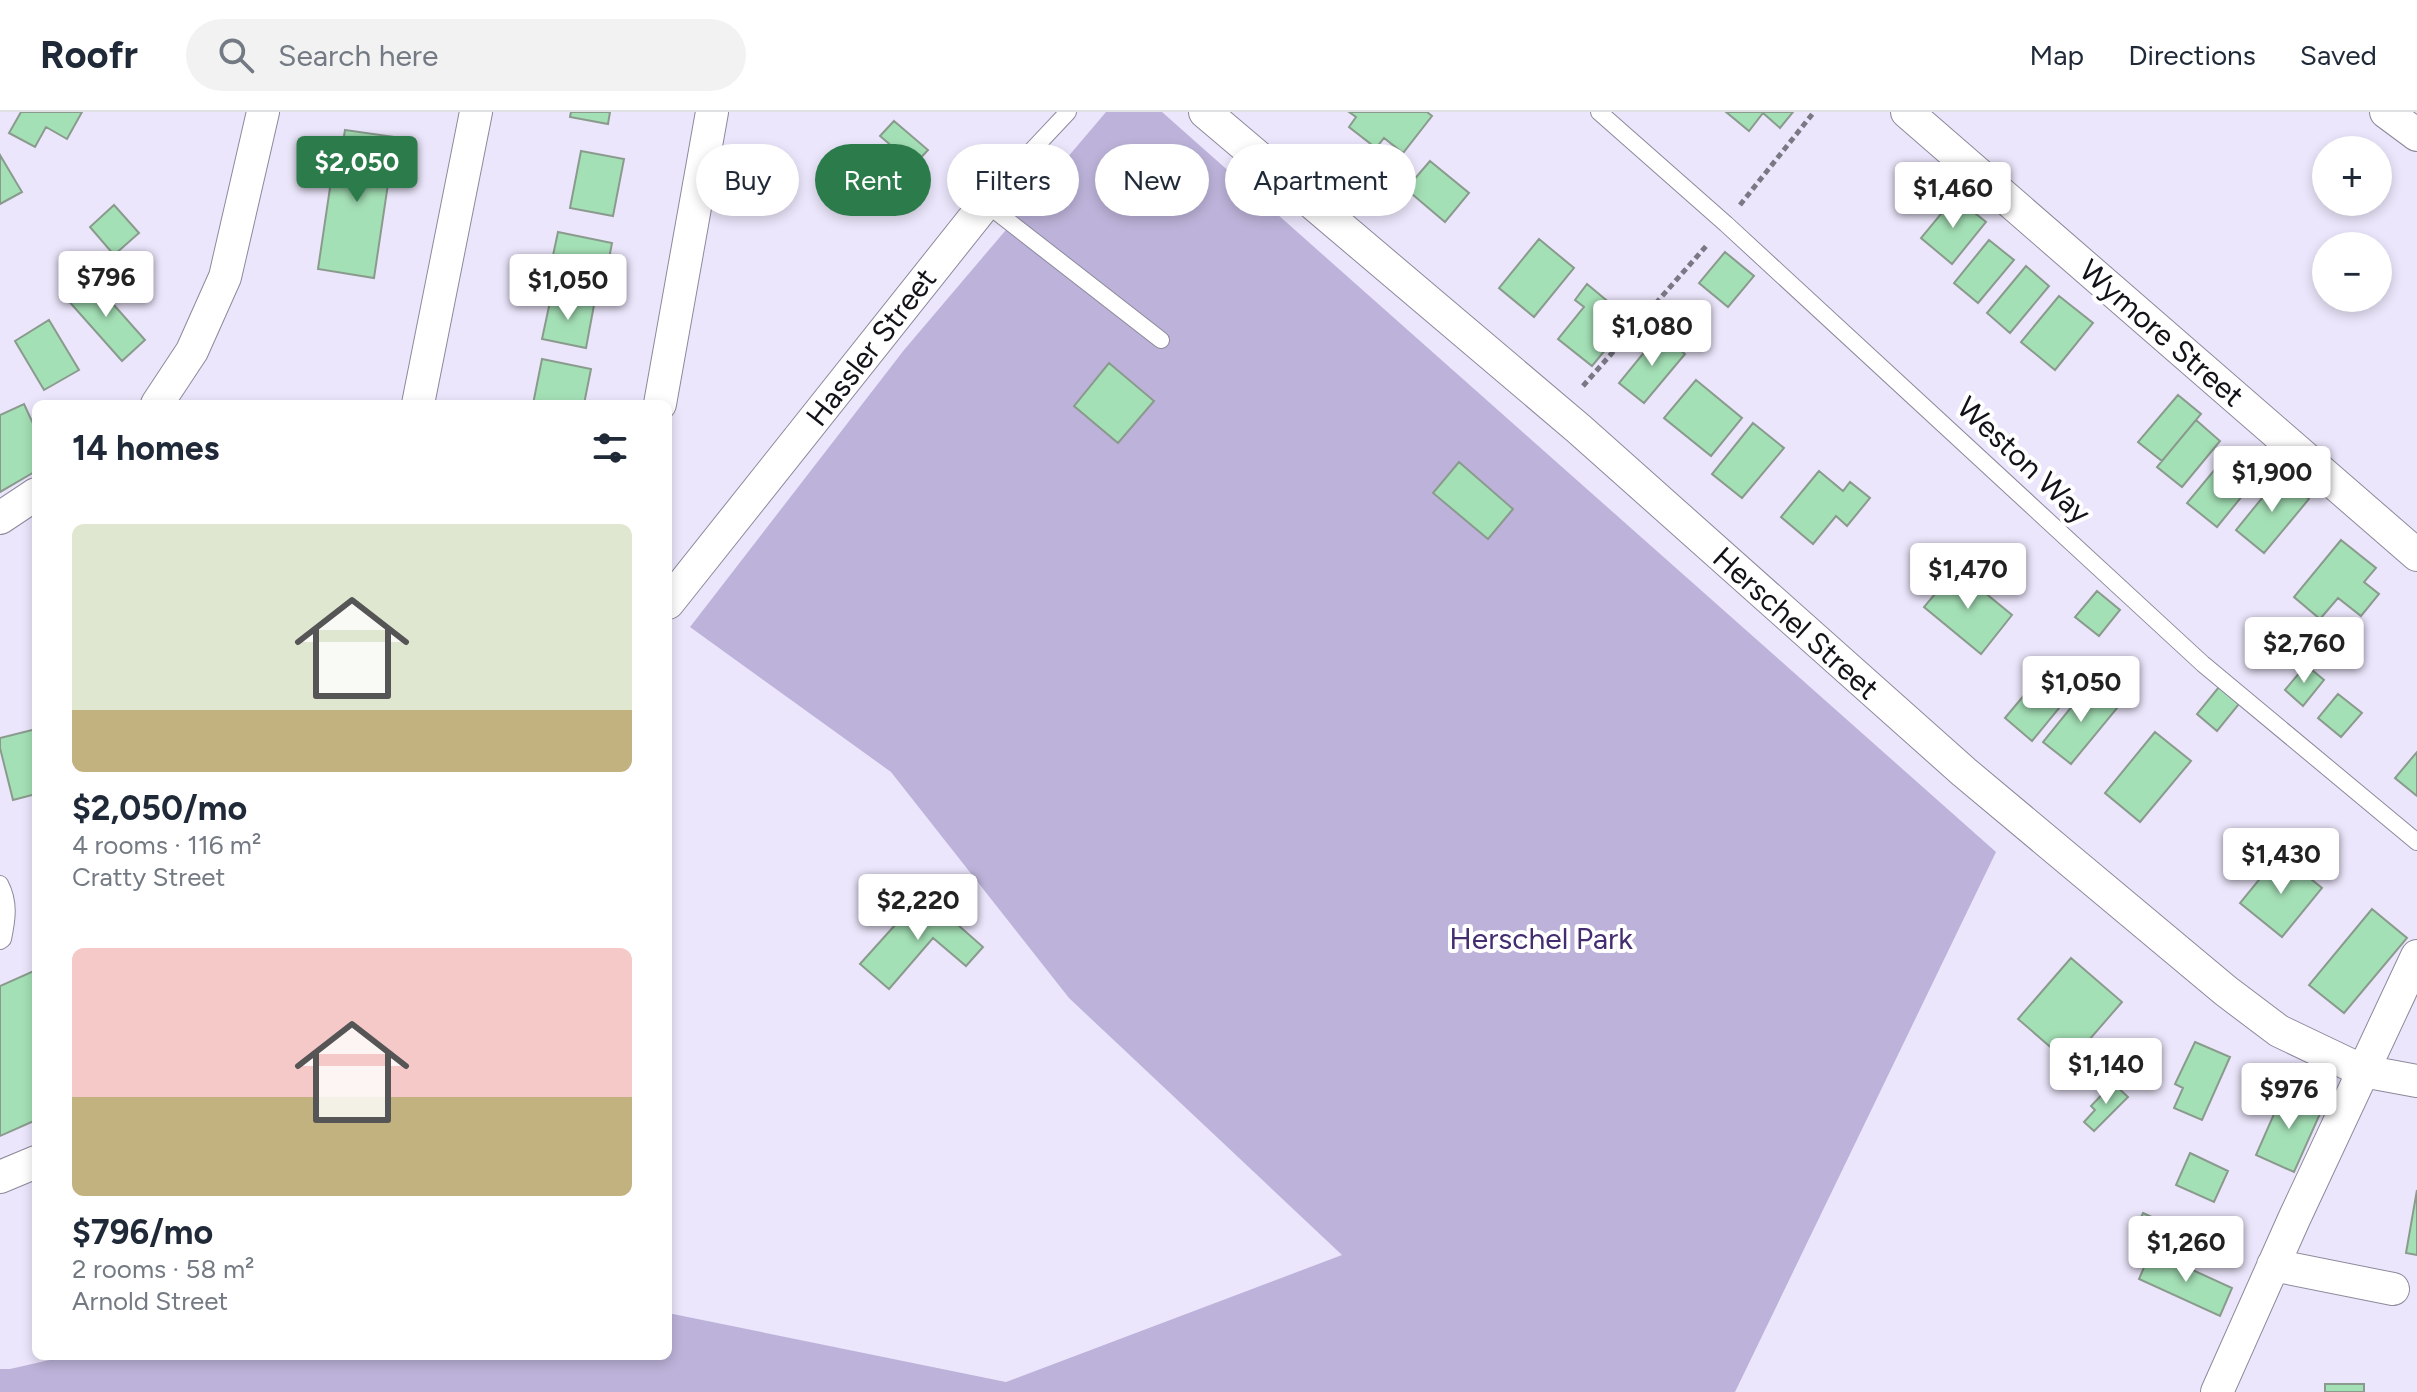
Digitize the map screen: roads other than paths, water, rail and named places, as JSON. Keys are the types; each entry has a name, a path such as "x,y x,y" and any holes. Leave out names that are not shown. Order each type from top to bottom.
{"street":[{"path":"160,400 192,351 225,277 263,112"},
{"path":"419,400 476,112"},
{"path":"661,400 712,112"},
{"name":"Herschel Street","path":"1205,112 1559,413 1964,772 2226,991 2279,1031 2363,1071 2417,1081"},
{"name":"Wymore Street","path":"1907,112 2417,555"},
{"path":"2386,112 2417,135"},
{"name":"Hassler Street","path":"672,589 975,216"},
{"path":"0,518 32,497"},
{"path":"2217,1392 2417,956"},
{"path":"0,1177 32,1164"},
{"path":"2273,1265 2393,1289"}],"lane":[{"name":"Hassler Street","path":"1038,144 1068,112"},
{"name":"Weston Way","path":"1599,112 1726,224 2203,664 2417,842"},
{"path":"1023,216 1161,340"},
{"path":"0,884 6,896 8,913 0,941"}],"park label":[{"name":"Herschel Park","path":"1541,938"}]}
